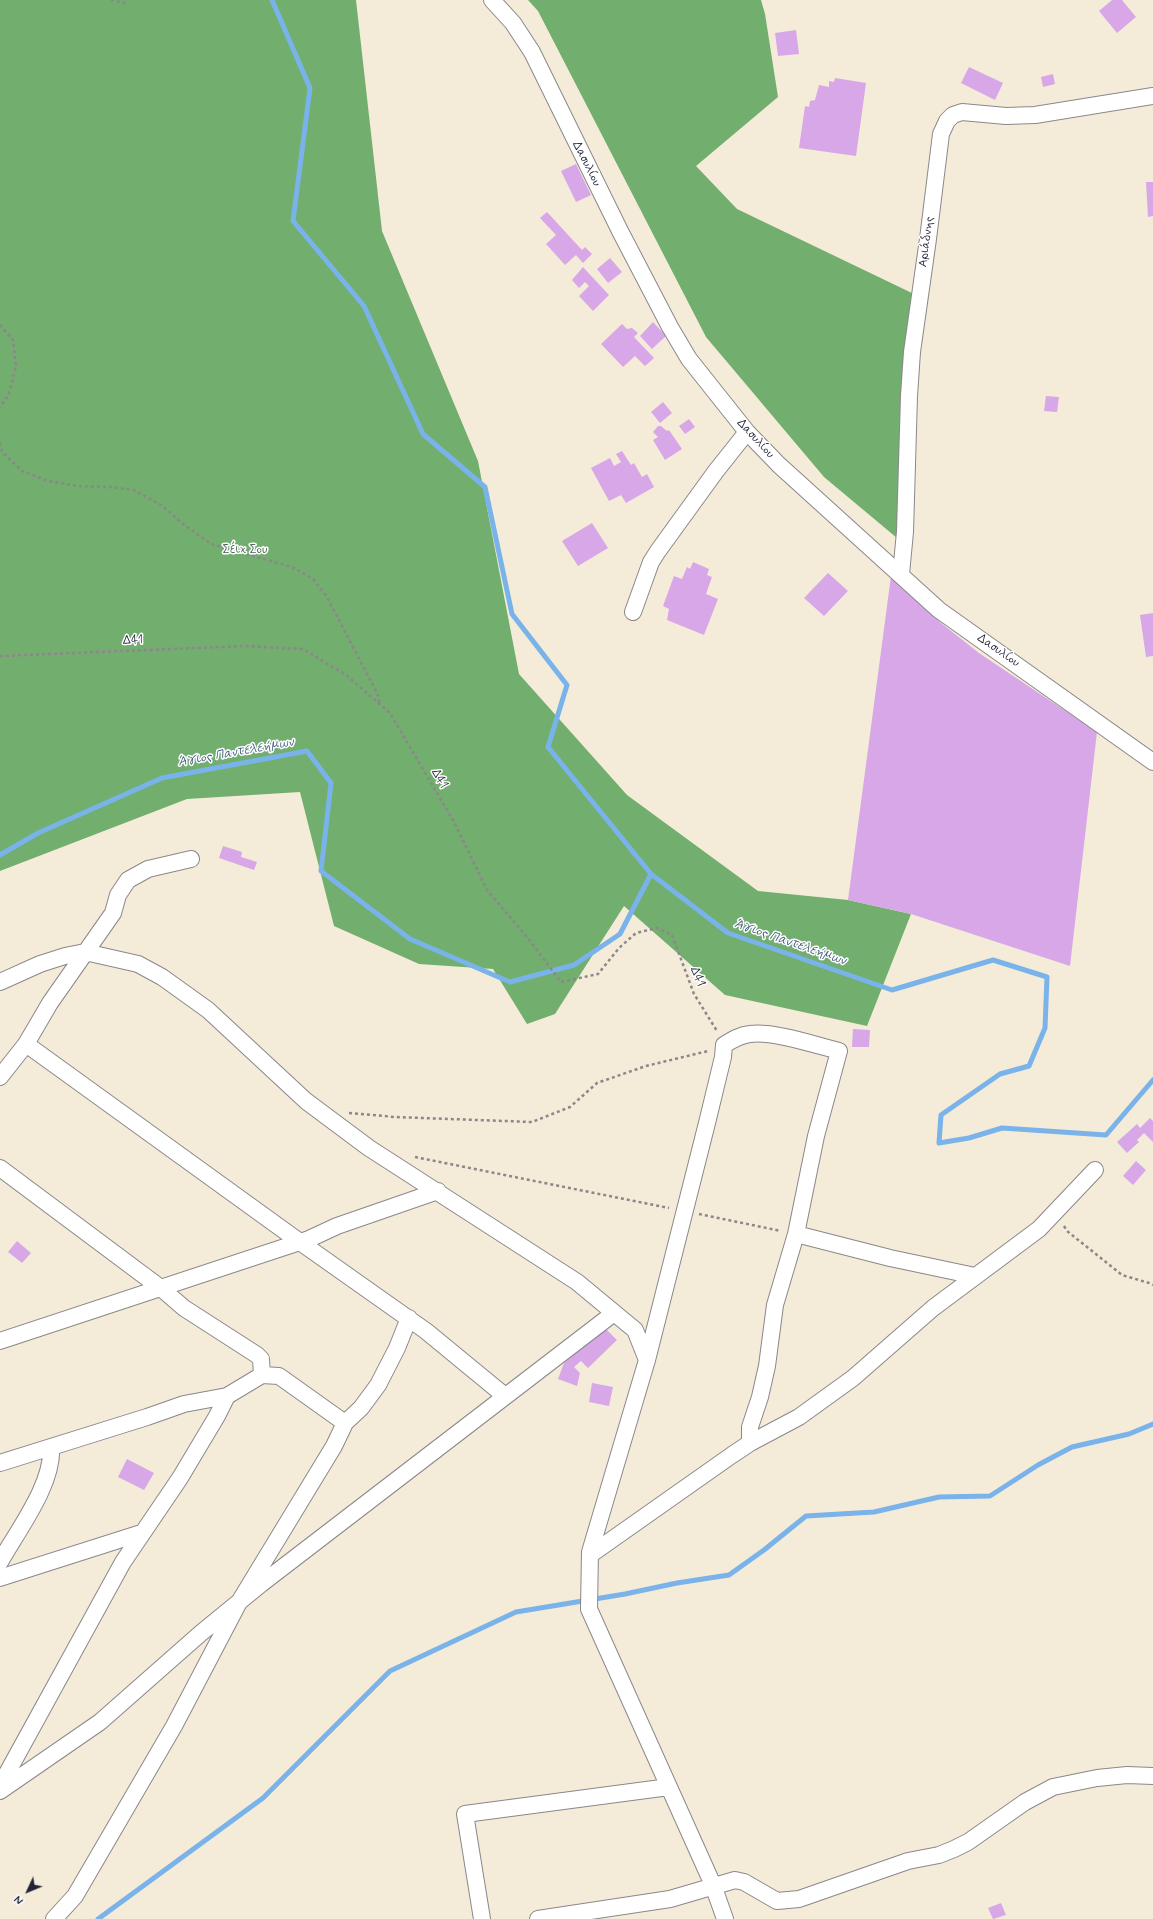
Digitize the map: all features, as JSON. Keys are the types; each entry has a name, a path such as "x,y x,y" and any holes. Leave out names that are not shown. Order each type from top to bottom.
{"street":[{"name":"Δασυλίου","path":"492,0 513,23 532,52 577,148 670,327 689,359 747,432 779,465 939,610 1153,762"},
{"name":"Αριάδνης","path":"901,574 912,352 941,134 944,124 953,115 962,112 1006,116 1035,115 1153,96"},
{"path":"633,612 651,562 716,470 747,432"},
{"path":"0,1077 26,1044 50,1003 113,913 118,895 128,880 148,869 191,859"},
{"path":"0,982 40,964 65,956 85,952 138,964 162,977 208,1010 319,1111 369,1148 438,1191 577,1282 635,1330 647,1360"},
{"path":"725,1919 713,1885 589,1609 590,1555 647,1360 723,1057 724,1045 739,1036 763,1034 839,1051 816,1136 796,1234 775,1305 767,1366 760,1397 750,1427 750,1443"},
{"path":"26,1044 300,1242 409,1318 505,1396"},
{"path":"0,1168 162,1289 184,1308 257,1355 261,1359 262,1375"},
{"path":"590,1555 750,1443 798,1417 848,1382 933,1308 1039,1230 1095,1170"},
{"path":"0,1341 162,1289 300,1242 338,1226 438,1191"},
{"path":"796,1234 890,1258 975,1276"},
{"path":"0,1791 100,1722 196,1638 238,1604 614,1313"},
{"path":"54,1919 75,1896 160,1751 238,1604 334,1446 345,1423 361,1408 378,1385 397,1348 409,1318"},
{"path":"0,1463 147,1417 167,1409 203,1399 227,1396 262,1375 273,1374 284,1379 345,1423"},
{"path":"0,1786 123,1562 141,1533 180,1478 217,1416 227,1396"},
{"path":"0,1562 46,1483 50,1468 51,1447"},
{"path":"0,1578 141,1533"},
{"path":"538,1919 598,1914 670,1899 697,1892 713,1885 735,1880 744,1882 777,1901 799,1899 908,1862 939,1855 954,1849 968,1842 1025,1802 1053,1787 1097,1778 1127,1775 1153,1776"},
{"path":"482,1919 465,1814 669,1787"}],"path":[{"path":"111,0 126,3"},
{"path":"0,325 13,340 16,366 9,394 0,407"},
{"path":"0,443 2,452 22,471 48,481 77,486 110,486 134,490 162,505 183,524 211,544 292,567 313,579 327,597 379,697 379,703"},
{"name":"Δ41","path":"0,656 246,646 303,649 346,675 390,713 450,815 487,890 527,936 560,982 598,974 619,948 636,933 657,928 672,935 694,994 722,1039 724,1045"},
{"path":"319,1111 395,1117 532,1122 570,1106 598,1083 646,1066 713,1050 724,1045"},
{"path":"408,1156 796,1234"},
{"path":"1057,1211 1067,1231 1122,1275 1153,1285"}],"green space":[{"name":"Σέιχ Σου","path":"0,0 356,0 382,231 478,461 519,674 627,795 758,891 848,900 911,914 867,1026 725,995 624,906 555,1014 527,1024 493,969 419,964 334,926 300,792 187,799 0,871"},
{"path":"528,0 761,0 765,14 778,97 696,166 737,209 914,294 897,538 824,477 706,337 538,11"}],"building":[{"path":"1112,0 1122,0 1136,17 1117,33 1099,11"},
{"path":"796,30 799,54 778,56 775,33"},
{"path":"969,67 1003,83 995,100 961,83"},
{"path":"1053,74 1055,84 1043,87 1041,77"},
{"path":"835,78 866,83 856,156 799,148 805,106 809,107 810,101 815,100 819,85 829,87 829,81 834,82"},
{"path":"576,164 591,195 576,202 561,171"},
{"path":"1146,182 1153,182 1153,216 1148,217"},
{"path":"547,212 582,250 585,247 592,254 583,263 576,255 565,265 546,244 556,235 540,218"},
{"path":"610,258 622,272 608,283 597,269"},
{"path":"583,267 609,295 593,311 579,296 589,286 585,282 579,288 572,280"},
{"path":"653,322 666,336 652,349 640,336"},
{"path":"622,324 627,329 632,328 638,333 634,337 654,358 645,366 635,356 623,367 601,344"},
{"path":"1046,396 1059,397 1057,412 1044,411"},
{"path":"663,402 672,413 660,423 651,412"},
{"path":"689,419 695,427 685,434 679,426"},
{"path":"658,426 661,426 667,431 669,430 682,449 665,460 653,440 658,437 653,432"},
{"path":"622,451 631,465 634,463 642,477 647,474 654,487 626,503 621,495 609,501 591,468 610,458 614,466 621,462 616,454"},
{"path":"592,523 608,548 578,566 562,541"},
{"path":"693,562 709,569 707,575 712,577 706,594 718,599 704,635 667,620 669,609 663,606 674,576 682,579 687,567 690,569"},
{"path":"828,573 848,591 824,616 804,598"},
{"path":"891,576 941,623 979,653 1097,732 1070,966 911,914 848,900"},
{"path":"1153,613 1153,656 1146,657 1140,615"},
{"path":"223,846 242,852 241,857 257,862 254,870 219,858"},
{"path":"853,1029 870,1030 869,1047 852,1047"},
{"path":"1150,1118 1153,1121 1153,1142 1144,1133 1137,1140 1139,1142 1127,1153 1117,1142 1137,1124 1140,1128"},
{"path":"1136,1161 1146,1170 1133,1185 1123,1176"},
{"path":"17,1241 31,1253 22,1263 8,1252"},
{"path":"605,1328 617,1340 588,1368 581,1361 574,1367 580,1373 577,1386 558,1379 564,1363"},
{"path":"592,1383 613,1387 609,1406 589,1402"},
{"path":"127,1459 154,1473 144,1490 118,1477"},
{"path":"1001,1903 1006,1915 993,1919 988,1908"}],"waterway":[{"path":"272,0 310,88 293,221 364,306 423,434 485,487 512,614 567,685 548,747 651,874"},
{"name":"Άγιος Παντελεήμων","path":"0,855 38,833 162,778 307,751 331,783 321,871 410,939 510,982 574,965 620,934 651,874 728,933 892,990 993,960 1047,977 1045,1028 1029,1066 1000,1074 941,1115 939,1143 969,1138 1002,1128 1106,1135 1153,1080"},
{"path":"98,1919 263,1798 390,1671 516,1612 729,1575 764,1550 806,1516 874,1512 939,1497 990,1496 1038,1465 1072,1447 1129,1434 1153,1424"}]}
